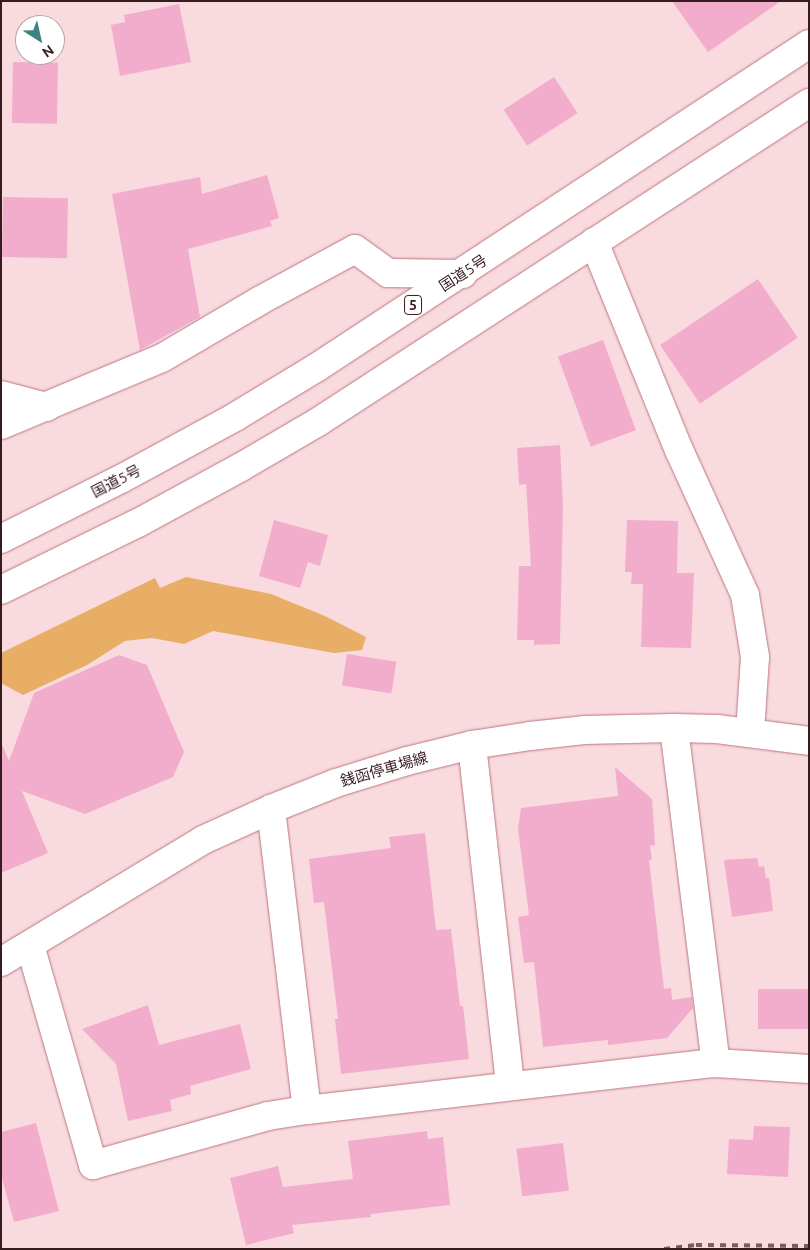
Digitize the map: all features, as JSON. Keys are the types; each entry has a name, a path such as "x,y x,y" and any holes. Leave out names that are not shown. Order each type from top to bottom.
{"main road":[{"name":"国道5号","path":"1,539 121,479 235,417 463,274 809,44"},
{"path":"1,590 138,523 241,467 318,422 809,104"},
{"path":"594,242 679,450 745,595 755,657 750,732"},
{"path":"1,425 162,358 259,301 355,249 388,273 463,274"},
{"path":"1,395 46,407"},
{"path":"674,728 716,1063"},
{"name":"銭函停車場線","path":"1,962 203,840 271,809 336,783 407,761 472,745 584,730 674,728 750,732 809,741"},
{"path":"472,745 510,1085"},
{"path":"271,809 307,1110"},
{"path":"30,945 93,1165 268,1116 307,1110 510,1085 716,1063 809,1070"}],"shaded area":[{"path":"186,577 271,594 325,616 366,637 362,650 334,653 213,631 184,644 152,638 125,641 87,665 23,695 1,683 1,653 155,578 160,588"}],"building":[{"path":"672,1 781,1 708,52"},
{"path":"179,4 191,62 120,76 111,25 125,22 124,15"},
{"path":"13,62 15,62 15,65 58,65 57,124 12,123"},
{"path":"554,77 577,113 527,146 504,110"},
{"path":"267,175 279,218 270,221 272,226 188,249 200,317 140,350 112,194 200,177 202,194"},
{"path":"3,197 68,198 67,258 2,257"},
{"path":"758,279 798,338 700,404 660,345"},
{"path":"603,340 636,430 591,447 558,356"},
{"path":"560,445 563,507 560,644 534,645 534,640 517,640 519,566 531,566 526,484 519,485 517,448"},
{"path":"274,520 328,535 320,566 308,562 300,588 259,576"},
{"path":"627,520 678,521 677,573 694,573 691,648 641,647 643,584 631,584 632,572 625,572"},
{"path":"347,654 396,662 391,693 342,686"},
{"path":"119,655 147,665 184,752 173,777 85,814 22,791 48,853 1,873 1,742 9,761 34,693"},
{"path":"615,767 652,799 655,845 650,846 652,860 649,860 664,989 671,988 672,1000 692,997 693,1008 667,1038 608,1045 608,1040 543,1047 534,962 524,963 518,917 529,915 518,829 521,808 618,796"},
{"path":"425,833 436,930 451,929 460,1006 463,1006 469,1059 341,1074 335,1019 338,1019 324,902 314,903 309,859 391,848 389,837"},
{"path":"757,858 759,867 764,866 766,878 769,878 773,911 732,917 724,860"},
{"path":"758,989 809,989 809,1029 758,1029"},
{"path":"148,1005 159,1045 240,1024 251,1069 190,1086 191,1094 170,1100 172,1111 128,1121 116,1064 82,1029"},
{"path":"36,1123 59,1211 14,1222 1,1175 1,1132"},
{"path":"754,1126 790,1127 788,1177 727,1174 729,1139 753,1140"},
{"path":"427,1131 428,1139 443,1137 450,1205 371,1214 371,1217 292,1225 294,1233 246,1245 230,1178 278,1166 283,1187 353,1179 348,1141"},
{"path":"563,1143 569,1191 522,1196 516,1149"}],"railway":[{"path":"664,1249 696,1245 809,1246"}]}
